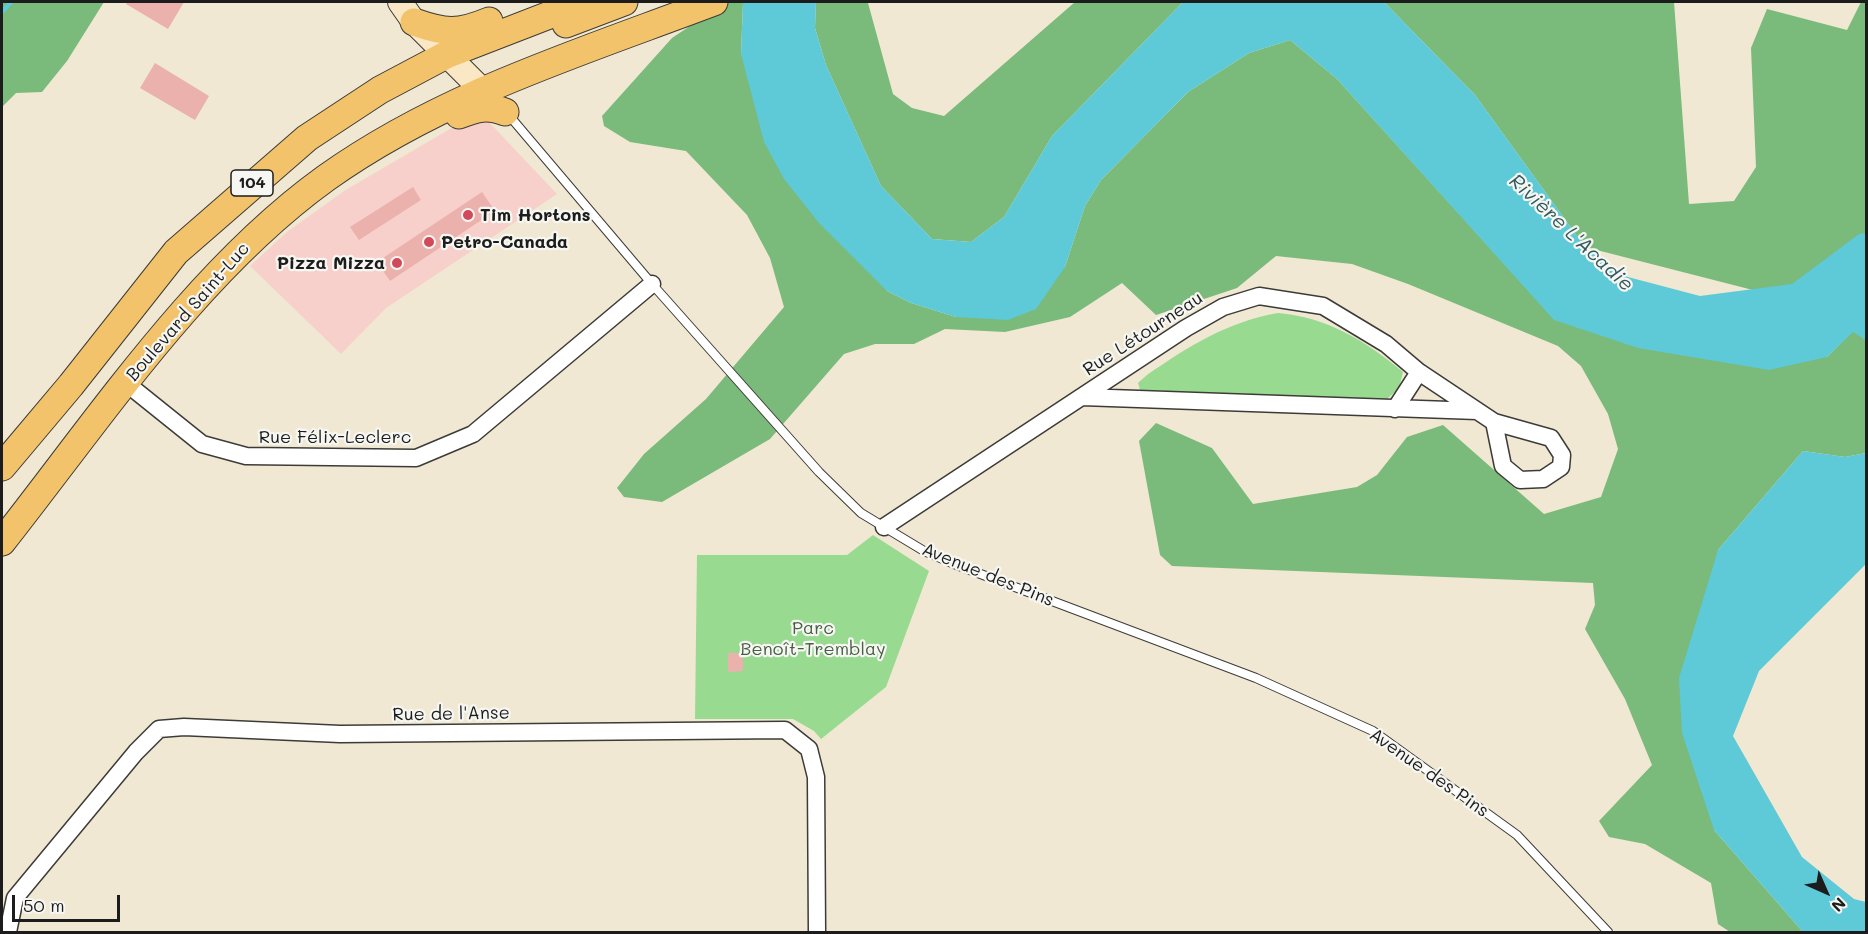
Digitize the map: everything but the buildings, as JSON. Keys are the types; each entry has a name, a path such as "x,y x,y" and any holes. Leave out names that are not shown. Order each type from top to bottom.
{"main road":[{"path":"407,12 442,32 456,32 476,27 534,2"},
{"name":"104","path":"464,73 583,2"},
{"path":"223,269 244,228 307,176 370,133 464,73 624,2"},
{"name":"104","path":"2,467 71,385 176,252 307,138 380,90 464,73 714,2"},
{"path":"223,269 255,250 292,217 339,183 453,117 480,107 492,106 506,112"},
{"name":"Boulevard Saint-Luc","path":"2,542 126,383 223,269"}],"street":[{"path":"407,12 464,73"},
{"name":"Rue Félix-Leclerc","path":"126,383 202,444 246,456 416,458 473,434 652,284"},
{"name":"Rue Létourneau","path":"884,527 1195,322 1223,307 1259,296 1323,306 1386,344 1419,372 1494,422"},
{"path":"1395,409 1419,372"},
{"name":"Rue Létourneau","path":"1082,397 1477,411"},
{"name":"Rue de l'Anse","path":"8,933 15,898 136,752 159,729 184,727 340,734 785,730 809,748 816,777 818,933"}],"lane":[{"name":"Avenue des Pins","path":"464,73 506,112 652,284 819,472 861,513 924,551 954,564 1256,678 1373,731 1517,836 1608,933"}],"shaded area":[{"path":"487,120 557,194 386,308 341,354 250,266 287,232 344,191 460,123"}],"green space":[{"path":"2,2 104,2 67,61 42,92 16,93 2,107"},
{"path":"726,2 743,2 741,54 887,291 911,303 956,317 1065,267 1085,206 1101,180 1188,92 1249,53 1290,40 1337,79 1555,320 1827,357 1853,331 1866,340 1866,453 1845,457 1803,451 1718,550 1714,830 1803,932 1730,932 1718,924 1711,883 1645,844 1609,837 1599,821 1652,765 1625,699 1585,629 1595,605 1593,583 1172,566 1160,555 1139,441 1156,423 1212,448 1253,504 1357,487 1377,475 1407,437 1443,425 1544,514 1601,497 1618,449 1608,414 1581,366 1558,346 1408,284 1352,264 1276,256 1237,288 1156,315 1122,283 1070,317 1005,332 945,329 914,344 875,344 844,354 770,439 662,502 624,497 617,488 644,454 706,399 784,307 770,258 747,215 686,151 630,142 604,126 602,116 672,38"},
{"path":"816,2 868,3 893,94 912,108 944,116 1075,2 1183,2 1052,136 1004,217 971,242 932,239 881,186 826,65 815,28"},
{"path":"1384,2 1674,2 1689,204 1734,201 1756,167 1751,48 1767,9 1847,30 1861,2 1866,2 1866,319 1585,247 1475,95"},
{"path":"1278,313 1296,315 1329,325 1375,350 1403,372 1399,388 1387,399 1140,390 1138,383 1147,375 1209,336 1242,322"},
{"name":"Parc Benoît-Tremblay","path":"873,535 929,571 886,687 821,739 814,731 793,719 695,719 697,555 847,555"}],"water":[{"name":"Rivière L'Acadie","path":"743,2 816,2 815,28 826,65 881,186 932,239 971,242 1004,217 1052,136 1183,2 1384,2 1475,95 1585,247 1628,277 1700,296 1792,284 1859,234 1866,233 1866,340 1853,332 1827,357 1769,370 1638,348 1554,320 1337,79 1290,40 1249,53 1188,92 1101,180 1085,206 1065,267 1036,309 1008,320 956,317 911,303 887,291 819,223 784,179 764,142 741,54"},
{"path":"1803,451 1845,457 1866,453 1866,564 1759,671 1733,736 1802,857 1854,899 1866,902 1866,932 1803,932 1714,830 1682,733 1679,678 1718,550"}],"waterway":[{"path":"2,12 11,2"}],"place":[{"name":"Tim Hortons","path":"468,215"},
{"name":"Petro-Canada","path":"429,242"},
{"name":"Pizza Mizza","path":"397,263"}]}
